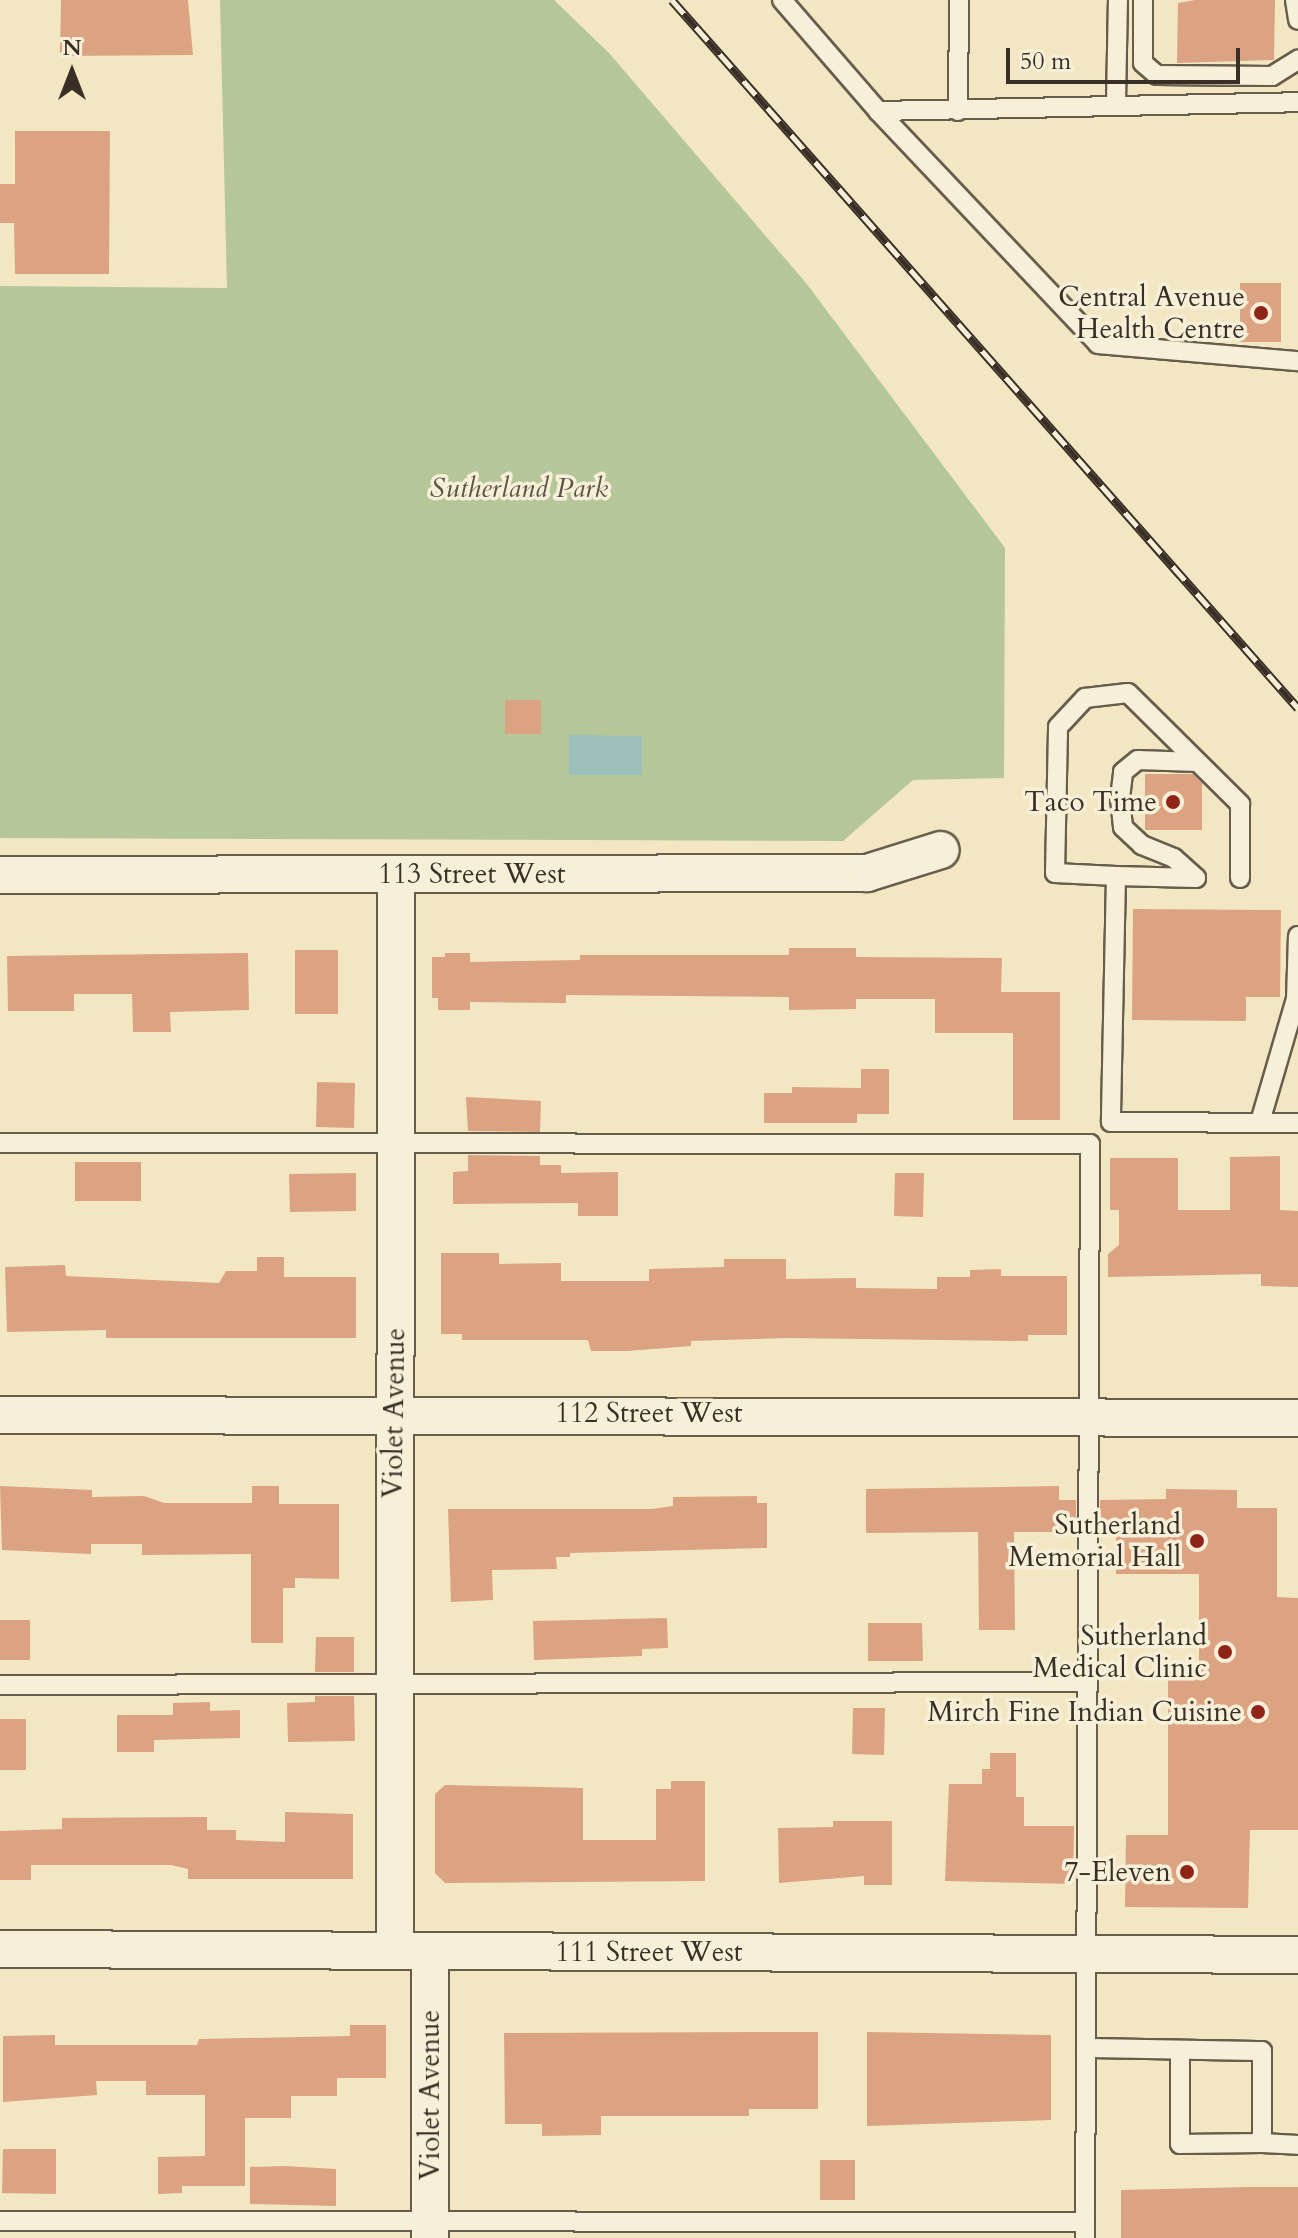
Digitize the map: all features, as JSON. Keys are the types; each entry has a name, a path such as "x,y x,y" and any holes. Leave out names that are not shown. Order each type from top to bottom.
{"street":[{"name":"113 Street West","path":"0,875 867,873 941,850"},
{"name":"Violet Avenue","path":"396,874 391,1686 430,2230"},
{"name":"112 Street West","path":"0,1415 1090,1414 1298,1418"},
{"name":"111 Street West","path":"0,1949 1298,1955"}],"lane":[{"path":"782,0 878,111 1098,344 1298,361"},
{"path":"958,111 959,0"},
{"path":"1116,102 1118,0"},
{"path":"1143,0 1143,63 1157,75 1272,76 1298,60"},
{"path":"1295,0 1298,20"},
{"path":"878,111 958,111 1116,102 1298,102"},
{"path":"1197,762 1138,760 1123,772 1120,798 1123,827 1142,845 1174,858 1196,878 1055,873 1058,727 1085,698 1128,693 1240,804 1240,878"},
{"path":"1116,876 1111,1122 1298,1123"},
{"path":"1260,1122 1296,999 1298,936"},
{"path":"0,1143 1090,1144 1085,2230 430,2230 0,2221"},
{"path":"0,1685 1088,1682"},
{"path":"1086,2048 1262,2051 1262,2143"},
{"path":"1180,2050 1180,2144 1298,2145"}],"green space":[{"name":"Sutherland Park","path":"220,0 554,0 609,53 806,283 1005,548 1004,778 913,780 843,841 0,838 0,286 227,288"}],"water":[{"path":"569,735 642,736 642,775 569,775"}],"building":[{"path":"61,0 188,0 193,55 60,56"},
{"path":"1195,0 1275,0 1274,60 1177,63 1178,3"},
{"path":"15,131 110,131 109,274 15,274 14,223 0,223 0,184 15,184"},
{"name":"Central Avenue Health Centre","path":"1240,283 1281,283 1281,342 1240,342"},
{"path":"505,700 541,700 541,734 505,734"},
{"name":"Taco Time","path":"1145,774 1193,774 1202,783 1202,830 1145,830"},
{"path":"1133,909 1281,910 1280,997 1246,997 1246,1021 1132,1020"},
{"path":"789,948 856,948 856,957 1002,958 1001,992 1060,992 1060,1120 1013,1120 1013,1033 935,1033 935,999 856,999 856,1009 789,1010 789,997 566,995 566,1003 470,1002 470,1010 438,1010 438,998 432,998 432,957 445,957 445,953 470,953 470,962 580,960 580,955 789,955"},
{"path":"295,950 338,950 338,1014 295,1014"},
{"path":"248,953 249,1010 170,1012 171,1032 133,1032 132,994 74,994 74,1011 8,1011 7,956"},
{"path":"861,1069 889,1069 889,1114 857,1114 857,1123 764,1123 764,1093 792,1093 792,1087 861,1088"},
{"path":"317,1082 355,1083 354,1128 316,1127"},
{"path":"466,1097 541,1101 540,1132 468,1131"},
{"path":"468,1155 540,1156 540,1165 561,1165 561,1173 618,1172 618,1216 578,1216 578,1203 453,1204 453,1172 468,1171"},
{"path":"1280,1156 1280,1210 1298,1211 1298,1287 1261,1286 1261,1274 1108,1277 1108,1254 1119,1245 1119,1210 1110,1210 1110,1158 1178,1158 1178,1210 1230,1210 1230,1157"},
{"path":"75,1162 141,1162 141,1201 75,1201"},
{"path":"356,1173 356,1211 290,1212 289,1174"},
{"path":"895,1173 924,1173 923,1217 894,1216"},
{"path":"441,1253 499,1253 499,1264 561,1263 561,1281 649,1281 649,1269 724,1267 724,1259 786,1259 786,1279 856,1278 856,1288 937,1289 937,1277 970,1277 970,1270 1001,1269 1001,1276 1067,1276 1067,1335 1028,1335 1028,1341 786,1338 691,1341 691,1346 627,1351 591,1351 588,1340 462,1340 462,1334 441,1334"},
{"path":"257,1257 284,1257 284,1277 356,1277 356,1338 106,1338 106,1330 7,1332 5,1267 65,1265 66,1276 219,1283 226,1271 257,1271"},
{"path":"0,1486 92,1490 92,1497 144,1496 164,1503 252,1503 252,1486 279,1486 279,1504 339,1504 339,1579 295,1578 295,1588 283,1588 283,1643 251,1643 251,1554 142,1555 142,1544 91,1544 91,1554 2,1550"},
{"path":"1059,1486 1059,1500 1076,1500 1076,1532 1014,1532 1015,1630 979,1630 978,1532 866,1533 866,1489"},
{"path":"1166,1489 1237,1490 1237,1508 1277,1508 1277,1597 1298,1598 1298,1830 1250,1830 1248,1908 1125,1907 1126,1835 1168,1835 1168,1674 1199,1674 1199,1574 1116,1574 1116,1533 1100,1533 1100,1500 1166,1499"},
{"path":"757,1496 757,1503 767,1503 767,1548 570,1553 570,1557 556,1557 557,1569 492,1570 493,1600 451,1602 448,1509 651,1509 673,1506 673,1497"},
{"path":"667,1618 668,1648 642,1649 642,1656 534,1660 533,1621"},
{"path":"0,1620 30,1620 30,1660 0,1660"},
{"path":"868,1623 922,1623 923,1661 868,1661"},
{"path":"316,1637 354,1637 354,1672 315,1672"},
{"path":"315,1696 354,1696 355,1741 288,1742 287,1703 315,1702"},
{"path":"210,1702 210,1711 240,1710 240,1738 154,1740 154,1752 117,1752 117,1715 173,1715 173,1703"},
{"path":"853,1708 885,1708 884,1755 852,1754"},
{"path":"0,1719 26,1719 26,1770 0,1770"},
{"path":"990,1753 1016,1753 1016,1797 1024,1797 1024,1826 1074,1826 1073,1884 945,1881 949,1784 982,1784 982,1769 990,1769"},
{"path":"671,1781 705,1781 705,1881 445,1883 435,1873 435,1794 445,1785 583,1788 583,1840 656,1840 656,1789 671,1789"},
{"path":"285,1812 353,1814 353,1879 188,1879 188,1869 171,1865 31,1865 31,1880 0,1880 0,1831 62,1829 62,1818 207,1817 207,1830 236,1830 236,1840 285,1842"},
{"path":"833,1821 892,1821 892,1885 864,1885 864,1876 779,1883 778,1828 833,1827"},
{"path":"350,2025 386,2025 386,2078 337,2078 337,2096 291,2096 291,2118 245,2118 245,2186 182,2186 182,2193 158,2194 158,2157 205,2156 205,2095 146,2095 146,2081 96,2081 97,2095 3,2102 3,2036 55,2035 55,2045 197,2045 199,2039 350,2036"},
{"path":"818,2032 818,2109 749,2109 749,2116 601,2116 601,2135 542,2136 542,2124 505,2124 504,2033"},
{"path":"867,2032 1051,2035 1051,2120 867,2126"},
{"path":"3,2149 56,2149 56,2194 2,2193"},
{"path":"820,2160 855,2160 855,2200 820,2200"},
{"path":"250,2167 336,2169 336,2206 250,2204"},
{"path":"1298,2187 1298,2238 1121,2238 1121,2190"}],"railway":[{"path":"672,0 1298,708"}],"place":[{"name":"Central Avenue Health Centre","path":"1261,313"},
{"name":"Taco Time","path":"1173,802"},
{"name":"Sutherland Memorial Hall","path":"1197,1541"},
{"name":"Sutherland Medical Clinic","path":"1225,1652"},
{"name":"Mirch Fine Indian Cuisine","path":"1258,1712"},
{"name":"7-Eleven","path":"1187,1872"}]}
